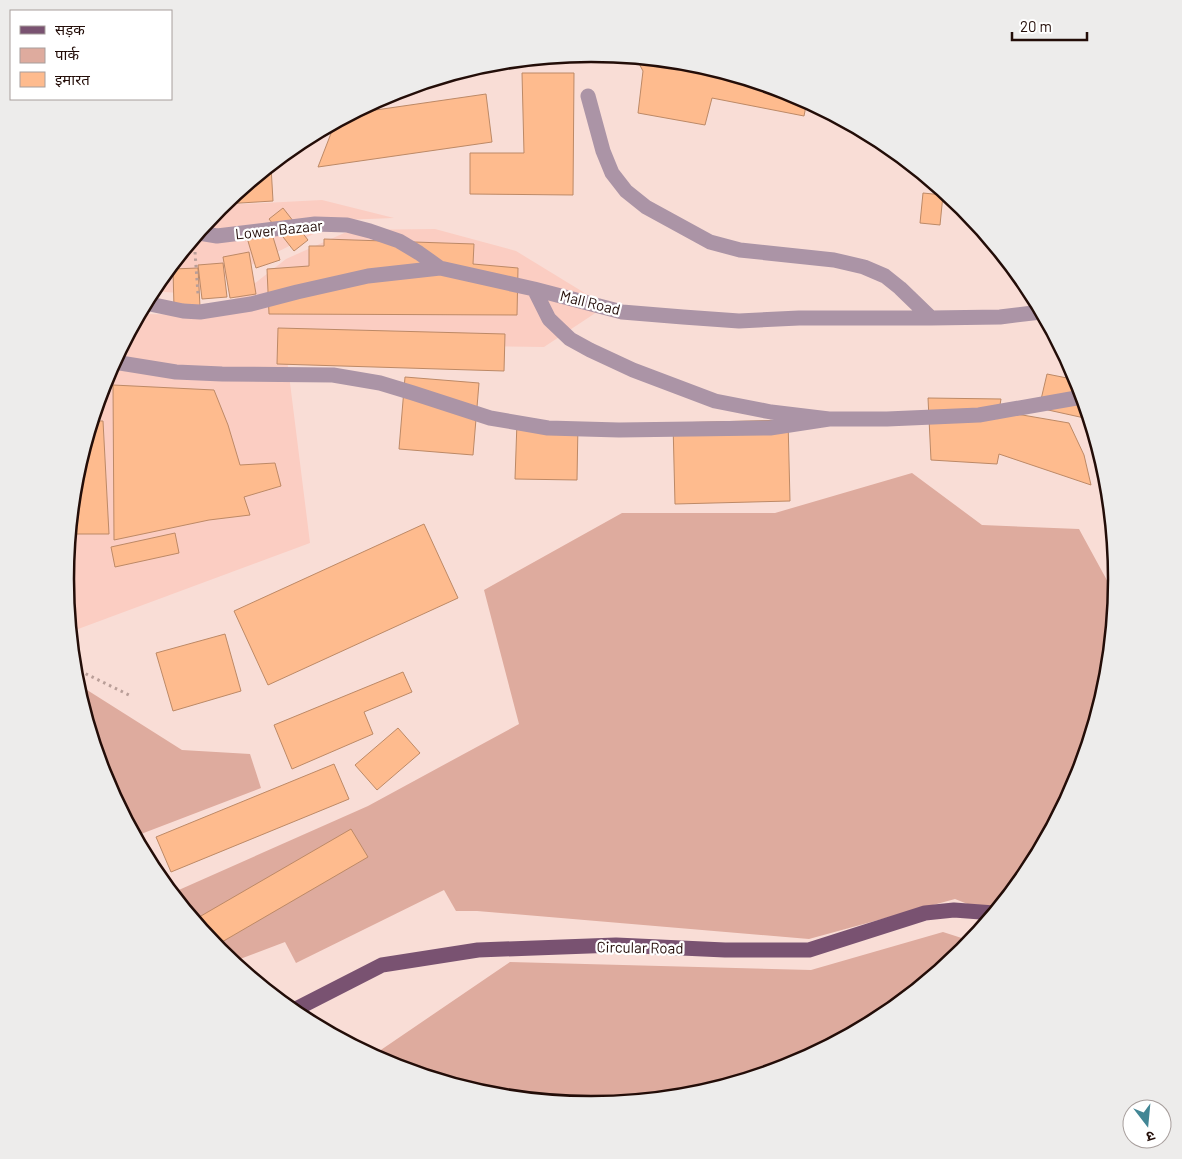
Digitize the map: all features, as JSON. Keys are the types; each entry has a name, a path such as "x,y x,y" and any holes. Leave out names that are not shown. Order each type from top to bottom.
{"main road":[{"name":"Circular Road","path":"301,1007 382,965 478,950 616,946 725,950 809,950 925,913 954,910 986,912"}],"street":[{"path":"588,96 612,173 626,191 646,207 710,242 726,247 834,260 864,267 885,276 931,318"},
{"name":"Lower Bazaar","path":"206,234 217,236 316,224 347,225 399,241 420,253 440,268"},
{"name":"Mall Road","path":"153,305 183,311 200,312 251,304 368,276 440,268 534,289 622,312 682,317 739,321 800,318 1000,317 1034,313"},
{"path":"534,289 549,319 570,339 633,370 715,402 771,412 829,419 887,419 979,415 1075,398"},
{"path":"121,363 176,372 332,375 380,383 490,418 548,428 628,430 770,428 829,419"}],"path":[{"path":"194,249 200,312"},
{"path":"83,672 129,695"}],"shaded area":[{"path":"322,200 394,218 342,220 192,294 161,292 202,239 235,204"},
{"path":"435,229 516,251 606,306 544,347 285,343 310,543 76,630 74,580 75,546 78,512 84,479 101,413 127,351 147,314 214,315 286,259 351,230"}],"green space":[{"path":"912,473 982,525 1079,529 1108,582 1104,647 1098,680 1081,746 1055,808 1039,838 1021,867 987,912 955,899 809,939 477,911 456,911 444,890 296,963 285,942 240,959 202,920 178,890 368,806 519,724 484,590 622,513 775,513"},
{"path":"86,690 182,750 250,754 261,788 141,834 127,808 101,746"},
{"path":"943,932 963,938 906,990 850,1027 789,1057 725,1079 692,1087 625,1095 557,1095 524,1092 490,1087 457,1079 425,1069 379,1051 510,962 811,970"}],"building":[{"path":"640,65 692,72 725,80 757,90 805,109 804,116 712,98 705,125 638,113 643,71"},
{"path":"522,73 574,73 573,195 470,194 470,153 524,153"},
{"path":"486,94 492,142 318,167 331,132 375,110"},
{"path":"271,173 273,201 237,203"},
{"path":"923,193 936,194 942,201 940,225 920,223"},
{"path":"283,208 308,240 294,251 269,219"},
{"path":"269,224 280,260 256,268 245,231"},
{"path":"324,239 474,244 473,264 518,268 517,315 269,314 267,269 309,266 309,246 324,246"},
{"path":"249,252 256,294 230,298 223,257"},
{"path":"223,263 227,297 202,299 198,265"},
{"path":"198,268 200,307 174,308 173,276 178,269"},
{"path":"278,328 505,334 504,371 277,364"},
{"path":"1047,374 1067,378 1082,418 1039,408"},
{"path":"405,377 479,383 473,455 399,449"},
{"path":"113,385 214,390 228,425 240,465 275,463 281,486 244,497 250,515 209,520 114,540"},
{"path":"928,398 1001,399 999,411 1069,423 1084,455 1091,485 999,454 997,464 931,460"},
{"path":"788,420 790,501 675,504 673,423"},
{"path":"99,421 103,421 109,534 76,534 84,479"},
{"path":"517,422 578,423 577,480 515,479"},
{"path":"424,524 458,598 268,685 234,611"},
{"path":"175,533 179,553 115,567 111,547"},
{"path":"225,634 241,691 173,711 156,653"},
{"path":"403,672 412,692 364,712 373,734 292,769 274,725"},
{"path":"398,728 420,753 377,790 355,765"},
{"path":"334,764 349,799 171,872 156,837"},
{"path":"351,829 368,857 222,942 199,917"}]}
